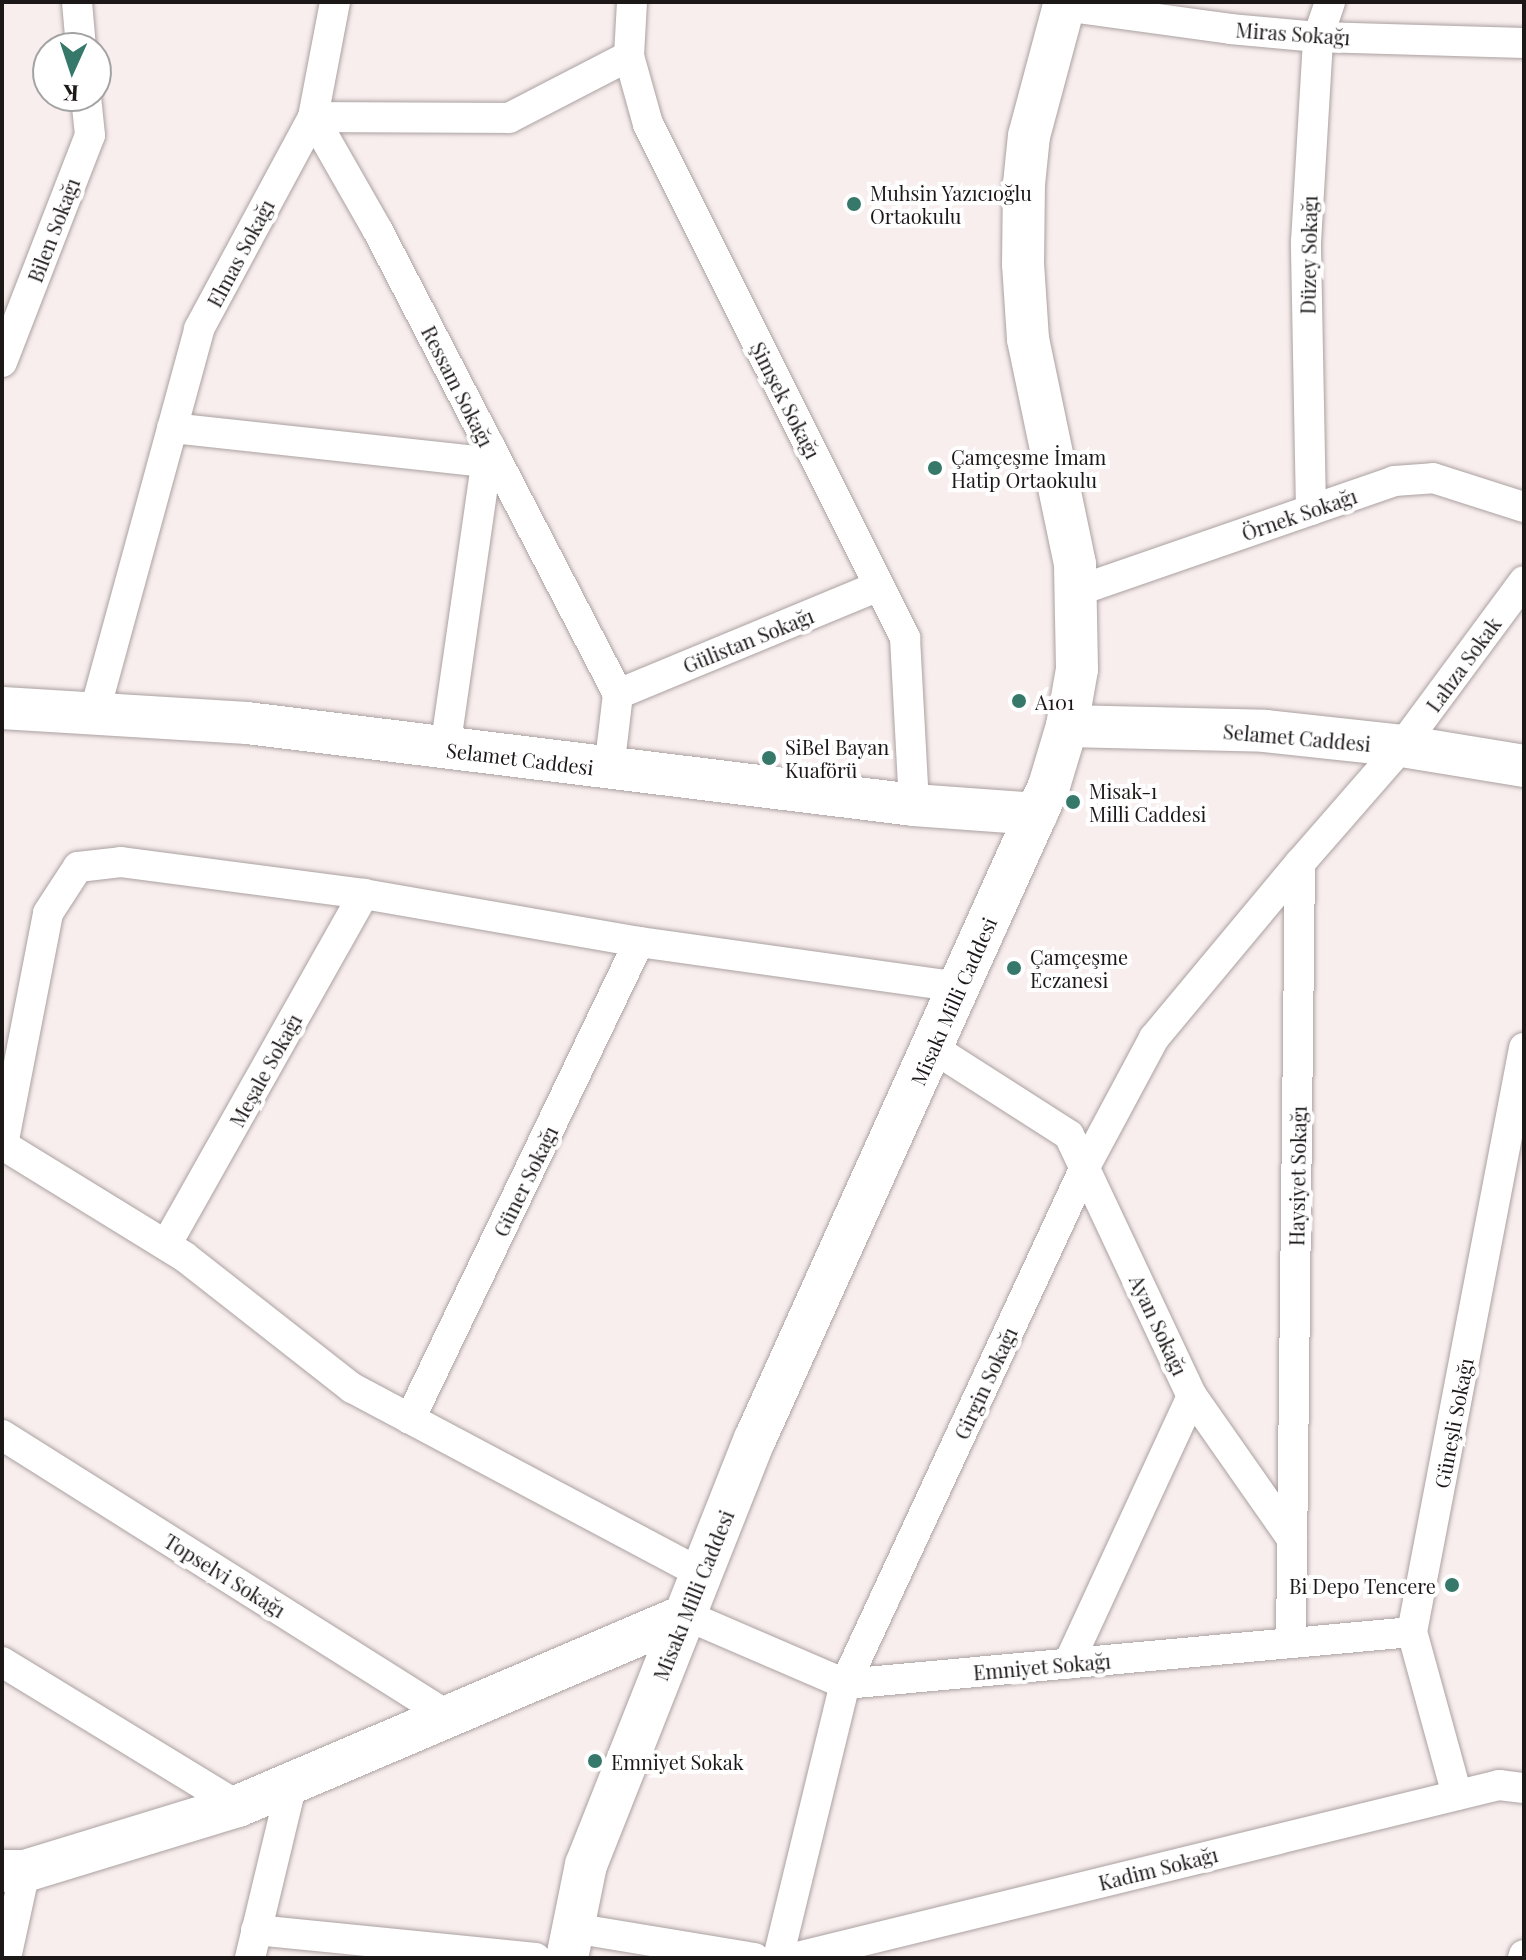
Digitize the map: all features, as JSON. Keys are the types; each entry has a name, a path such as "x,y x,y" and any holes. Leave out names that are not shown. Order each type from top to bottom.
{"street":[{"path":"77,2 80,32"},
{"path":"335,2 313,117 509,118 629,56"},
{"name":"Şimşek Sokağı","path":"632,2 629,56 648,124 905,638 914,805"},
{"name":"Düzey Sokağı","path":"1311,510 1306,242 1318,37 1330,2"},
{"name":"Miras Sokağı","path":"1064,4 1230,29 1318,37 1524,43"},
{"name":"Misakı Milli Caddesi","path":"570,1943 586,1865 755,1439 1037,814 1067,726 1077,669 1075,564 1028,339 1023,264 1024,184 1029,136 1064,4"},
{"name":"Bilen Sokağı","path":"2,362 90,135 88,112"},
{"name":"Elmas Sokağı","path":"94,714 199,329 313,117"},
{"name":"Ressam Sokağı","path":"313,117 487,453 618,694"},
{"path":"172,428 487,453 445,749"},
{"name":"Örnek Sokağı","path":"1077,591 1394,481 1433,478 1524,507"},
{"path":"1524,501 1524,507"},
{"name":"Lahza Sokak","path":"1402,746 1524,581"},
{"name":"Gülistan Sokağı","path":"618,694 879,586"},
{"path":"609,769 618,694"},
{"name":"Selamet Caddesi","path":"2,708 247,723 914,805 1037,814"},
{"name":"Selamet Caddesi","path":"1067,726 1265,731 1402,746 1524,766"},
{"path":"1300,863 1402,746"},
{"path":"702,1574 352,1388 166,1245 3,1145 48,913 78,867 121,862 364,894 639,942 960,987"},
{"name":"Girgin Sokağı","path":"778,1958 845,1684 1086,1165 1154,1038 1300,863"},
{"name":"Haysiyet Sokağı","path":"1291,1643 1300,863"},
{"name":"Meşale Sokağı","path":"166,1245 364,894"},
{"name":"Güner Sokağı","path":"410,1419 639,942"},
{"name":"Ayan Sokağı","path":"933,1048 1069,1135 1086,1165 1192,1396 1068,1664"},
{"name":"Güneşli Sokağı","path":"1457,1795 1412,1632 1524,1048"},
{"path":"1192,1396 1292,1539"},
{"name":"Topselvi Sokağı","path":"2,1435 448,1716"},
{"path":"6,1958 14,1871 238,1806 685,1615"},
{"name":"Emniyet Sokağı","path":"685,1615 845,1684 1412,1632"},
{"path":"2,1662 238,1806"},
{"path":"292,1783 253,1944 536,1958"},
{"name":"Kadim Sokağı","path":"793,1958 1499,1785 1524,1788"},
{"path":"570,1943 755,1958"}],"place":[{"name":"Muhsin Yazıcıoğlu Ortaokulu","path":"854,204"},
{"name":"Çamçeşme İmam Hatip Ortaokulu","path":"935,468"},
{"name":"A101","path":"1019,701"},
{"name":"SiBel Bayan Kuaförü","path":"769,758"},
{"name":"Misak-ı Milli Caddesi","path":"1073,802"},
{"name":"Çamçeşme Eczanesi","path":"1014,968"},
{"name":"Bi Depo Tencere","path":"1452,1585"},
{"name":"Emniyet Sokak","path":"595,1761"}]}
